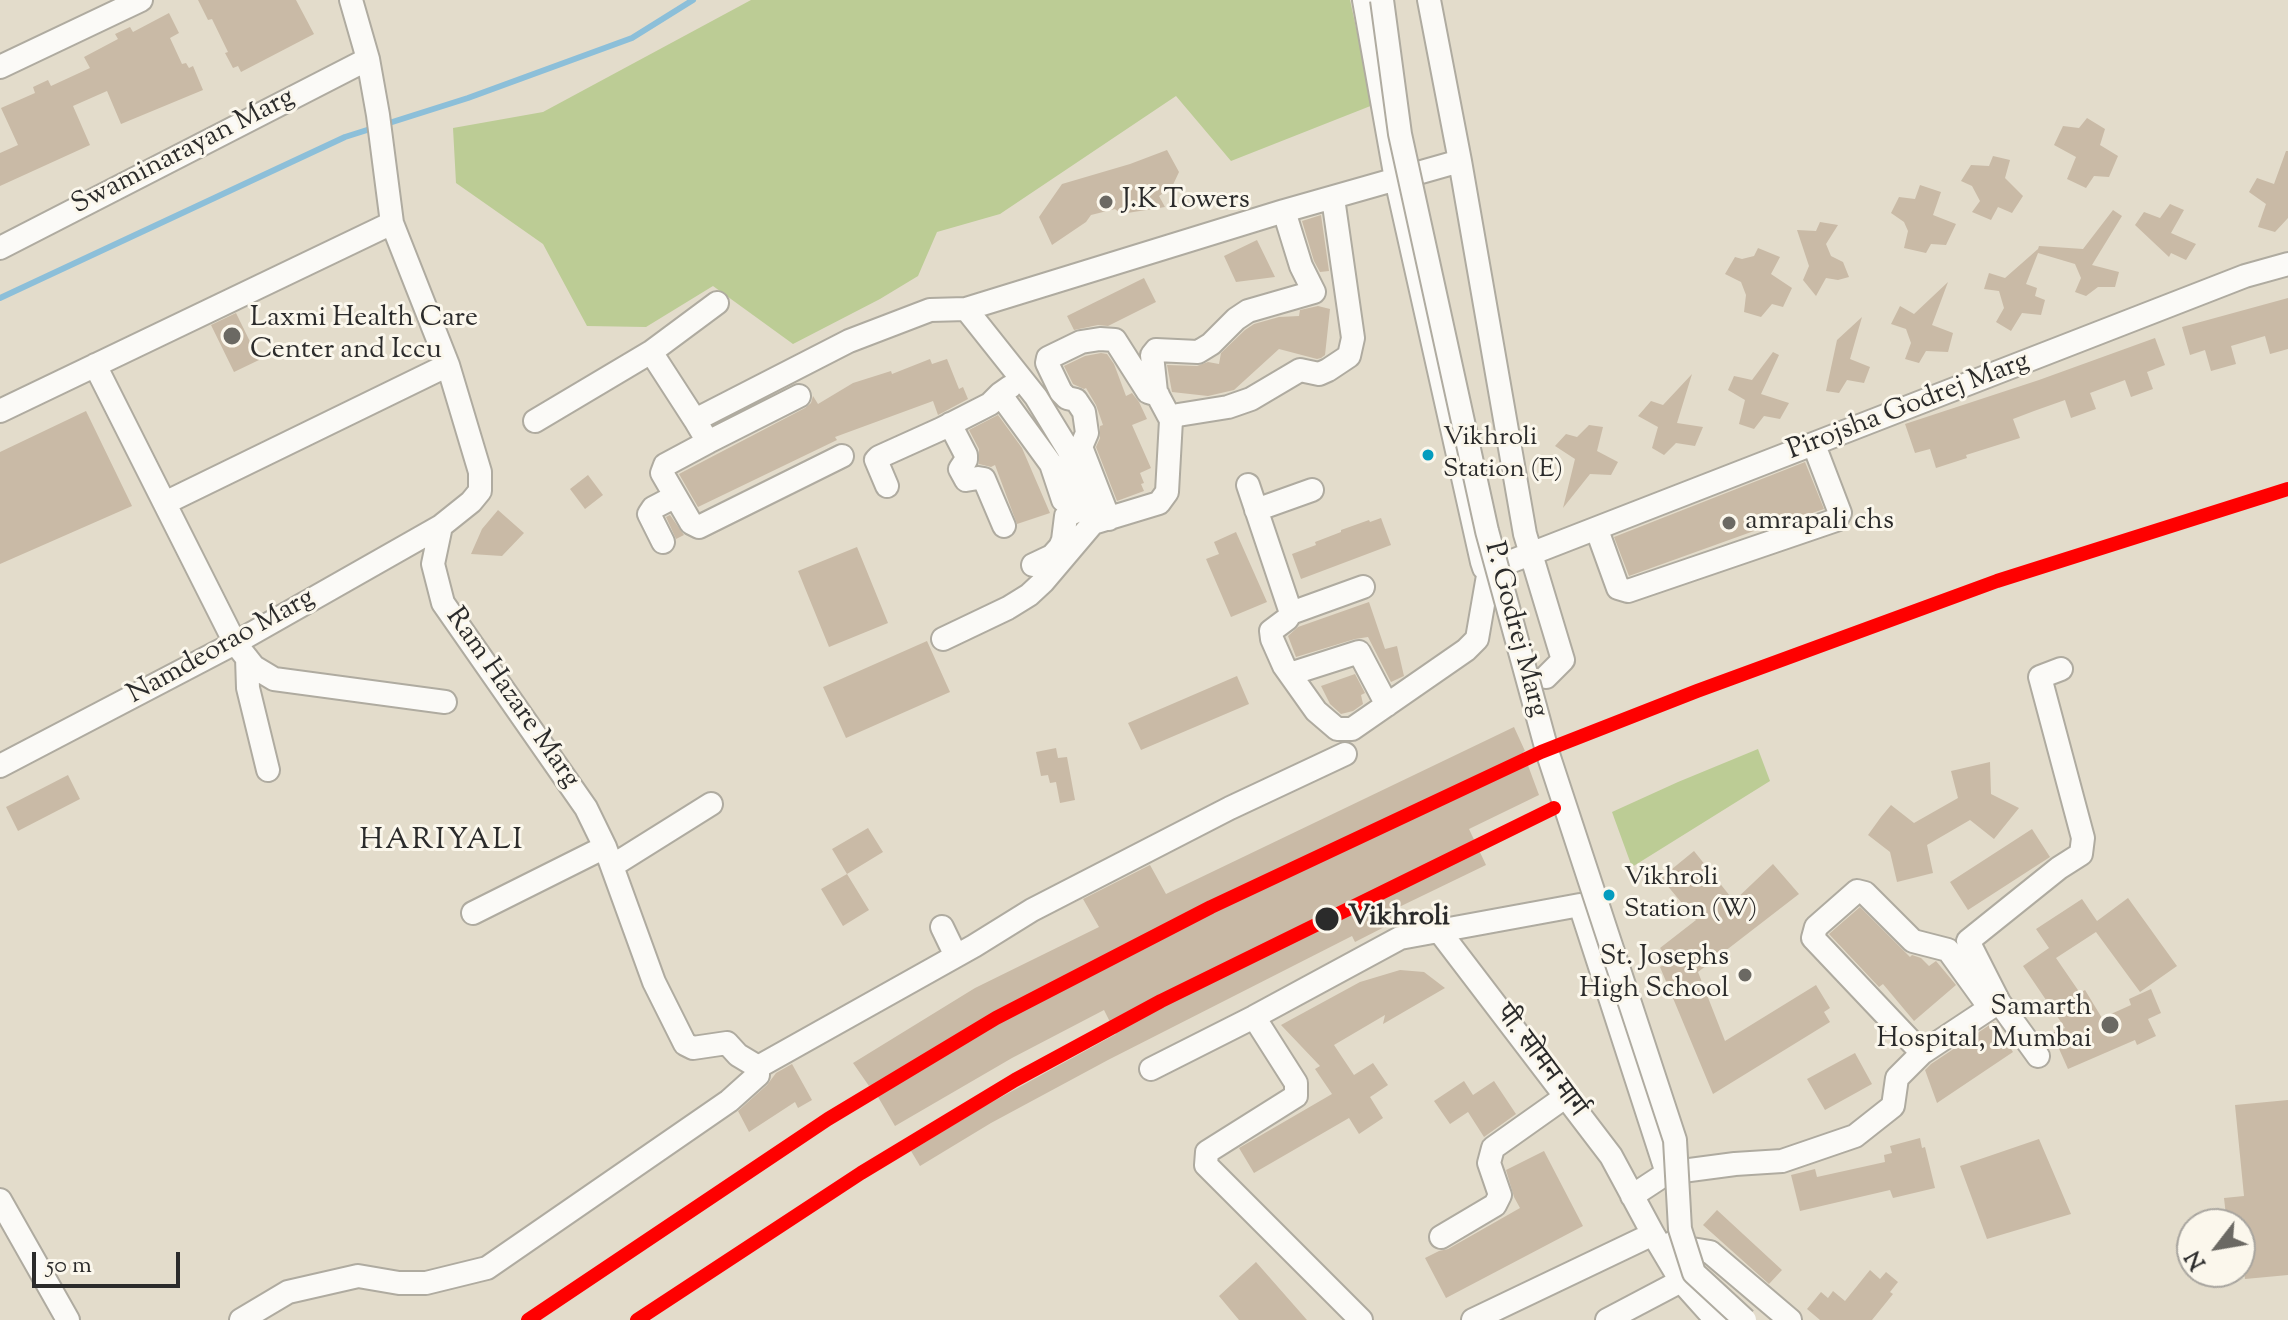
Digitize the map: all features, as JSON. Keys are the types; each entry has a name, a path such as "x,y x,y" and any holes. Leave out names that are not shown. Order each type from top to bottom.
{"street":[{"path":"0,67 141,0"},
{"path":"351,0 368,59 392,223 448,365 480,472 480,491 441,526"},
{"path":"1363,587 1291,613 1271,631 1290,674 1316,711 1337,729 1352,729 1466,650 1477,639 1489,570 1484,568 1482,562 1396,179 1364,0"},
{"name":"P. Godrej Marg","path":"1382,0 1400,134 1487,531 1548,754 1675,1140 1680,1229 1694,1273 1745,1320"},
{"path":"1429,0 1525,534 1563,660 1546,677"},
{"name":"Swaminarayan Marg","path":"0,248 368,59"},
{"path":"695,420 849,341 930,310 966,309 1289,223 1311,208 1460,161"},
{"path":"1171,420 1178,415 1228,407 1251,399 1300,370 1319,374 1349,356 1353,338 1334,203"},
{"path":"0,411 392,223"},
{"path":"1289,223 1301,266 1314,292"},
{"name":"Pirojsha Godrej Marg","path":"1489,570 2245,276 2288,264"},
{"path":"1033,565 1052,556 1060,547 1066,516 1097,516 1159,503 1167,492 1171,420 1158,395 1152,355 1156,350 1198,352 1248,311 1314,292 1346,292"},
{"path":"535,421 651,352 717,303"},
{"path":"966,309 1036,397 1069,451 1097,516"},
{"path":"1097,516 1081,447 1087,433 1084,412 1076,400 1067,398 1061,392 1047,363 1048,358 1081,342 1115,340 1148,392 1158,395"},
{"path":"651,352 708,442"},
{"path":"95,365 241,651 254,667 274,679 445,702"},
{"path":"165,503 448,365"},
{"path":"887,486 876,460 879,457 990,404 1021,379"},
{"path":"1000,394 1051,464 1063,500"},
{"path":"799,396 665,465 662,473 691,523 699,527 842,456"},
{"path":"950,424 966,455 960,469 966,480 984,479 1004,526"},
{"path":"1597,530 1618,588 1628,591 1836,520 1840,513 1814,445"},
{"path":"668,473 691,513 697,514 764,482 773,482 780,487"},
{"path":"1248,485 1291,613"},
{"path":"1256,510 1312,490"},
{"path":"663,542 649,514 653,508 674,497"},
{"path":"943,639 1029,595 1097,516"},
{"name":"Namdeorao Marg","path":"0,766 241,651 441,526"},
{"name":"Ram Hazare Marg","path":"441,526 433,564 443,603 586,808 608,856 654,982 685,1044 693,1048 727,1043 738,1055 758,1067"},
{"path":"1290,674 1368,649 1387,705"},
{"path":"241,651 268,770"},
{"path":"1994,1006 1968,941 2081,854 2083,838 2040,677 2061,669"},
{"path":"241,1320 288,1292 358,1276 399,1283 426,1283 487,1268 729,1101 758,1075 758,1067 1044,904 1230,808 1345,754"},
{"path":"473,913 608,856 711,804"},
{"path":"1922,1053 1813,938 1816,927 1857,891 1865,893 1913,941 1948,950 2038,1056"},
{"path":"1151,1069 1400,938 1580,905 1667,1173"},
{"path":"942,927 956,956"},
{"name":"पी. सोमन मार्ग","path":"1440,932 1611,1156 1653,1234"},
{"path":"1632,1196 1667,1173 1782,1161 1855,1136 1893,1106 1897,1078 1922,1053 1994,1006"},
{"path":"1254,1017 1296,1083 1296,1096 1207,1152 1206,1165 1361,1320"},
{"path":"1441,1237 1495,1205 1500,1195 1489,1163 1493,1148 1565,1097"},
{"path":"0,1200 67,1320"},
{"path":"1653,1234 1681,1281 1716,1320"},
{"path":"1473,1320 1653,1234"},
{"path":"1653,1234 1680,1247 1710,1252 1790,1320"},
{"path":"1607,1320 1681,1281"}],"green space":[{"path":"751,0 1350,0 1373,105 1231,161 1176,96 1000,214 937,232 918,276 793,344 713,286 646,327 587,326 543,244 456,183 453,128 543,112"},
{"path":"1758,749 1770,781 1632,867 1612,812"}],"building":[{"path":"198,0 296,0 314,34 241,72 238,66 233,68 212,19 208,20"},
{"path":"169,13 179,33 170,38 182,64 186,63 189,68 193,66 203,90 121,124 107,91 73,106 90,145 0,186 0,153 18,145 1,108 35,93 33,87 48,80 51,86 90,68 84,57 118,39 115,34 130,27 133,32"},
{"path":"2087,118 2105,129 2100,145 2118,156 2109,177 2094,176 2086,188 2067,179 2076,157 2054,145 2063,126 2079,128"},
{"name":"J.K Towers","path":"1167,150 1179,172 1172,187 1159,196 1165,207 1121,214 1115,209 1091,215 1086,222 1052,245 1039,217 1062,184"},
{"path":"2286,151 2288,218 2275,232 2258,227 2266,204 2249,192 2257,178 2274,184"},
{"path":"1993,156 2010,160 2005,178 2023,196 2012,213 1998,207 1991,220 1972,212 1980,201 1972,186 1961,181 1971,165 1989,166"},
{"path":"1920,185 1941,192 1933,215 1956,224 1946,245 1931,244 1926,253 1904,248 1908,231 1904,222 1891,213 1899,197 1915,199"},
{"path":"2170,204 2184,210 2171,233 2196,244 2186,260 2171,253 2169,257 2135,225 2144,212 2160,218"},
{"path":"2113,210 2122,216 2092,265 2119,272 2115,287 2098,287 2086,296 2075,292 2081,278 2075,264 2038,253 2026,284 2037,288 2035,296 2045,300 2041,315 2022,313 2011,331 1996,322 2004,308 1999,291 1984,289 1989,273 2005,278 2039,246 2083,249"},
{"path":"1321,215 1329,271 1320,272 1302,221"},
{"path":"1820,222 1838,225 1826,244 1831,256 1843,262 1849,277 1838,280 1826,278 1816,296 1803,280 1809,266 1797,230 1816,231"},
{"path":"1257,240 1275,277 1236,282 1224,256"},
{"path":"1758,248 1780,257 1771,274 1792,288 1783,307 1772,304 1761,317 1744,312 1746,295 1741,282 1725,274 1735,257 1754,256"},
{"path":"1144,278 1156,302 1108,326 1074,330 1067,316"},
{"path":"1948,282 1932,325 1953,333 1948,352 1926,351 1919,363 1905,359 1911,343 1906,329 1891,324 1900,306 1914,314"},
{"path":"2288,298 2288,349 2270,354 2265,336 2231,346 2236,364 2211,371 2205,350 2190,355 2182,327"},
{"path":"1318,306 1330,309 1325,355 1321,358 1279,349 1234,390 1208,396 1172,392 1167,365 1219,364 1221,353 1254,324 1279,317 1299,316 1300,310"},
{"path":"236,313 259,360 234,372 211,325"},
{"path":"1862,317 1850,359 1870,367 1864,383 1847,380 1839,393 1826,391 1837,340"},
{"path":"2155,338 2165,365 2147,372 2153,389 2131,397 2125,380 2090,393 2096,409 2071,418 2065,400 2034,411 2013,419 2020,438 1936,468 1930,449 1915,453 1905,424"},
{"path":"1773,352 1779,355 1761,394 1789,403 1780,419 1764,416 1754,429 1739,424 1745,400 1728,390 1734,376 1752,380"},
{"path":"1107,354 1114,364 1126,396 1132,393 1147,419 1132,425 1151,468 1140,473 1144,491 1117,501 1096,447 1100,426 1103,425 1096,405 1086,388 1073,384 1064,366 1085,356"},
{"path":"930,359 932,364 947,359 959,389 963,387 968,399 938,415 933,401 835,437 837,440 698,507 679,474 805,408 813,396 818,404 853,383 891,371 892,374"},
{"path":"1692,374 1677,423 1703,427 1695,446 1676,443 1664,455 1652,448 1658,427 1638,416 1651,401 1663,405"},
{"path":"86,411 132,506 0,564 0,452"},
{"path":"998,415 1022,448 1050,513 1017,524 995,465 979,464 979,449 969,430"},
{"path":"1589,425 1603,427 1597,451 1618,462 1611,475 1590,474 1563,508 1575,459 1555,446 1566,434 1577,437"},
{"name":"amrapali chs","path":"1805,462 1824,509 1629,576 1614,537"},
{"path":"588,475 603,495 585,509 570,489"},
{"path":"498,510 524,533 502,556 471,554 482,529"},
{"path":"670,515 684,535 676,539 666,517"},
{"path":"1381,518 1391,545 1301,579 1292,554 1316,545 1315,542 1341,530"},
{"path":"1236,532 1267,602 1231,617 1206,559 1219,554 1214,542"},
{"path":"857,547 888,623 829,647 798,571"},
{"path":"1369,602 1385,649 1397,646 1404,676 1391,682 1368,637 1296,657 1288,636 1298,627"},
{"path":"927,641 950,692 846,738 823,687"},
{"path":"1355,674 1365,693 1361,695 1363,704 1341,714 1330,704 1321,686"},
{"path":"1237,676 1249,704 1141,750 1128,723"},
{"path":"1514,727 1539,795 1469,829 1486,865 1397,908 1402,918 1355,942 1352,936 1108,1060 991,1123 920,1166 911,1151 983,1107 1116,1034 1104,1010 1012,1058 895,1126 871,1085 853,1063 975,988 1099,927 1083,899 1150,865 1166,894"},
{"path":"1056,748 1058,758 1067,757 1075,800 1060,803 1056,782 1050,783 1048,775 1041,776 1036,752"},
{"path":"1990,762 1991,794 2019,808 1994,839 1970,820 1927,845 1933,873 1897,882 1890,852 1868,835 1881,817 1891,805 1914,823 1958,798 1951,771"},
{"path":"68,775 80,799 18,831 6,807"},
{"path":"868,828 883,852 847,874 832,849"},
{"path":"2032,829 2050,857 1968,910 1950,882"},
{"path":"1694,851 1734,901 1773,864 1799,894 1698,972 1725,1041 1816,985 1830,1008 1824,1012 1830,1022 1713,1094 1660,967 1670,961 1660,948 1696,920 1661,878"},
{"path":"847,874 869,910 843,926 821,889"},
{"path":"2128,898 2177,966 2140,992 2096,932 2056,958 2080,993 2085,990 2102,1018 2131,1005 2129,999 2151,989 2161,1013 2148,1019 2156,1036 2137,1045 2135,1040 2068,1069 2052,1033 2065,1028 2023,966 2049,948 2036,929 2082,899 2097,921"},
{"path":"1860,907 1910,957 1921,958 1929,966 1936,961 1956,985 1914,1021 1883,984 1879,987 1829,934"},
{"path":"1400,970 1424,972 1445,988 1383,1024 1385,1015 1334,1045 1354,1075 1373,1063 1388,1085 1370,1097 1383,1118 1359,1134 1349,1118 1254,1173 1239,1148 1332,1094 1315,1069 1320,1066 1281,1025 1360,982"},
{"path":"1994,1022 2013,1052 1937,1103 1925,1070"},
{"path":"1855,1053 1872,1084 1825,1110 1807,1079"},
{"path":"792,1064 812,1100 798,1108 795,1102 749,1132 738,1111 776,1073"},
{"path":"1464,1081 1473,1095 1494,1081 1516,1114 1484,1137 1468,1112 1450,1124 1434,1101"},
{"path":"2288,1100 2288,1275 2256,1278 2256,1208 2225,1208 2224,1198 2244,1196 2235,1105"},
{"path":"1920,1138 1935,1188 1893,1198 1890,1190 1800,1211 1791,1175 1815,1169 1817,1177 1885,1162 1884,1155 1892,1153 1890,1146"},
{"path":"2039,1139 2071,1214 1987,1239 1960,1166"},
{"path":"1544,1151 1583,1226 1446,1298 1425,1258 1448,1249 1520,1208 1506,1170"},
{"path":"1717,1210 1782,1270 1769,1284 1703,1225"},
{"path":"1256,1262 1307,1320 1239,1320 1219,1296"},
{"path":"1870,1270 1880,1279 1886,1272 1898,1282 1890,1292 1893,1294 1872,1320 1820,1320 1807,1309 1821,1292 1828,1298 1833,1291 1845,1301"}],"waterway":[{"path":"0,298 345,137 468,98 632,38 693,0"}],"transit line":[{"path":"528,1320 828,1119 996,1018 1211,907 1541,752 1697,691 1997,581 2288,489"},
{"path":"637,1320 861,1173 1015,1080 1161,1001 1554,808"}],"place":[{"name":"J.K Towers","path":"1106,202"},
{"name":"Laxmi Health Care Center and Iccu","path":"232,336"},
{"name":"Vikhroli Station (E)","path":"1428,455"},
{"name":"amrapali chs","path":"1729,523"},
{"name":"Vikhroli Station (W)","path":"1609,895"},
{"name":"Vikhroli","path":"1327,919"},
{"name":"St. Josephs High School","path":"1745,975"},
{"name":"Samarth Hospital, Mumbai","path":"2110,1025"}],"district":[{"name":"HARIYALI","path":"442,843"}]}
